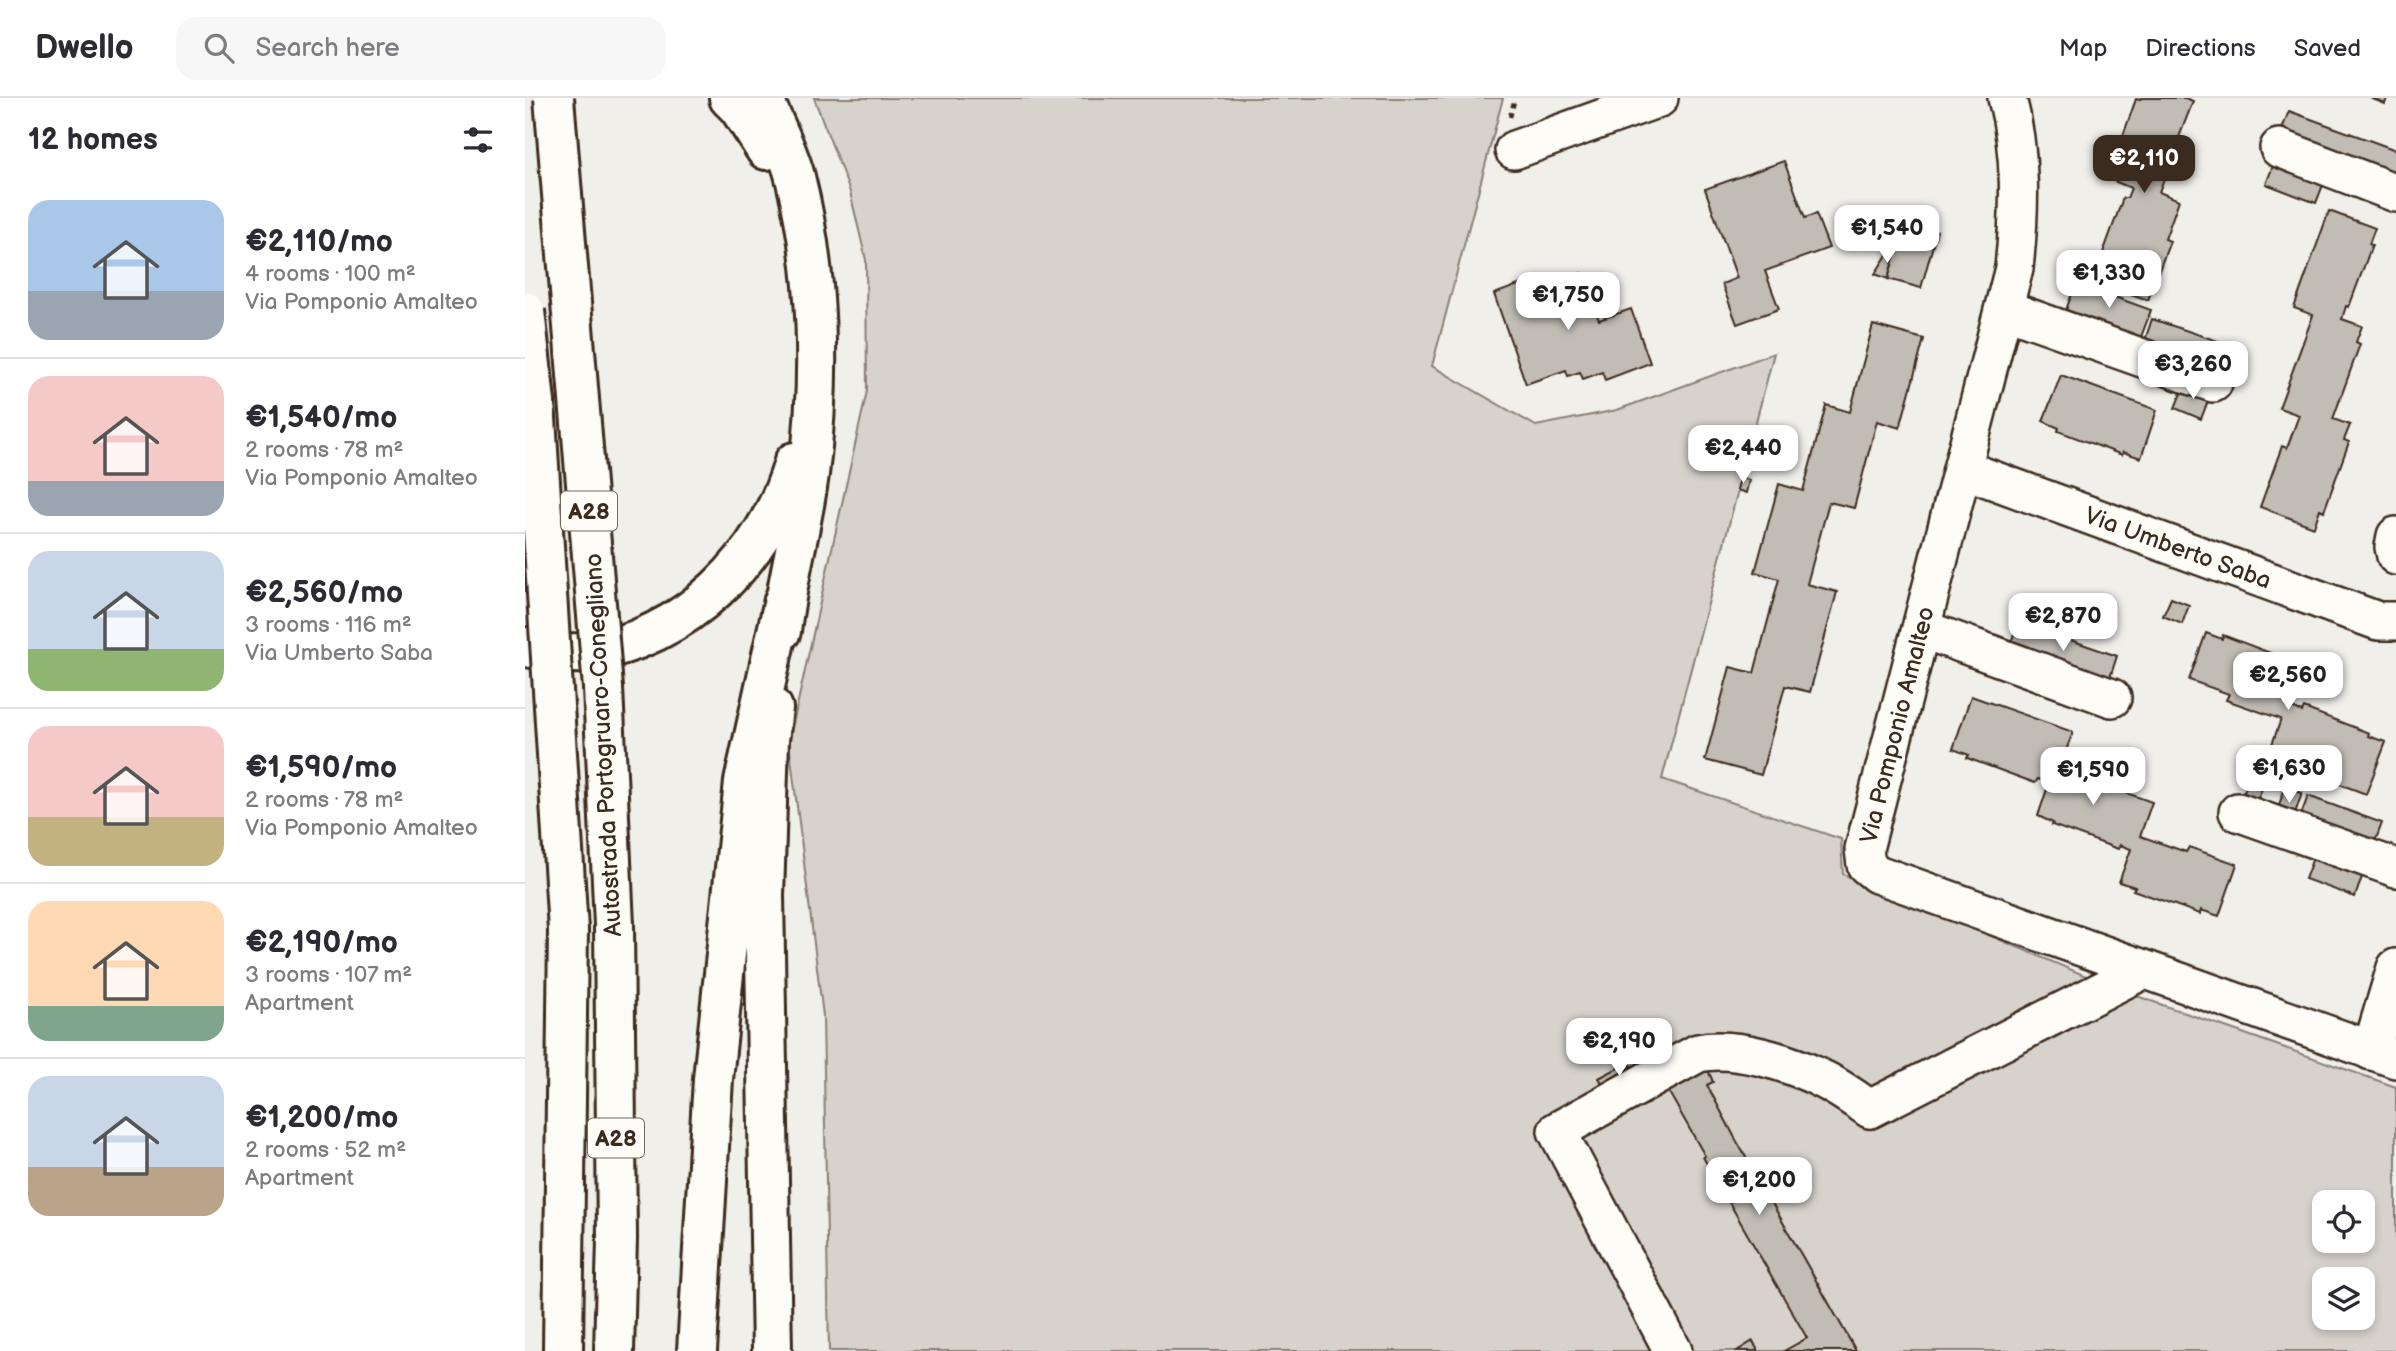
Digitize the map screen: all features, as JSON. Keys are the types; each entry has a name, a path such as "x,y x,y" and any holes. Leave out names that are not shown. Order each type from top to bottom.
{"main road":[{"name":"Autostrada Portogruaro-Conegliano","path":"554,98 603,688 614,925 617,1238 614,1351"},
{"path":"729,98 739,108 771,157 808,253"},
{"path":"697,1351 713,1079 744,782 785,600 809,475 817,382 815,310 795,175 763,98"},
{"name":"Autostrada Portogruaro-Conegliano","path":"525,311 535,402 568,930 563,1351"},
{"path":"525,647 581,653 621,645 665,626 700,605 731,575 762,535 788,485 817,382"},
{"path":"772,1351 764,896 769,740 785,600"}],"street":[{"path":"1514,150 1659,98"},
{"name":"Via Pomponio Amalteo","path":"2007,98 2019,168 2018,232 2014,268 1864,849 1866,865 1877,874 2384,1055"},
{"path":"2279,148 2396,194"},
{"path":"2004,309 2213,383"},
{"name":"Via Umberto Saba","path":"1963,469 2378,621 2396,621"},
{"path":"2396,536 2393,547 2396,556"},
{"path":"1922,629 2112,698"},
{"path":"2238,812 2396,868"},
{"path":"2384,1055 2396,968"},
{"path":"1674,1351 1557,1131 1698,1053 1711,1050 1752,1055 1792,1067 1825,1080 1870,1109 2143,970"}],"shaded area":[{"path":"814,98 1503,98 1432,366 1536,426 1617,410 1774,353 1662,779 1841,839 1843,874 2117,989 2396,1087 2396,1351 829,1351 823,1016 789,742 867,391 866,260 850,192"}],"building":[{"path":"2185,98 2193,101 2178,140 2184,142 2177,160 2172,158 2159,192 2179,200 2165,239 2170,241 2148,300 2097,282 2103,266 2099,264 2123,198 2127,198 2131,188 2111,180 2117,165 2113,164 2136,99"},
{"path":"2370,98 2387,98 2385,104"},
{"path":"2289,111 2396,150 2396,180 2279,137"},
{"path":"2276,158 2326,177 2316,203 2266,184"},
{"path":"1784,161 1805,218 1816,214 1829,248 1765,271 1779,309 1737,324 1722,284 1737,278 1705,189"},
{"path":"2329,211 2375,228 2369,244 2372,245 2342,319 2362,326 2356,342 2360,344 2333,419 2350,425 2344,440 2349,442 2324,511 2320,509 2314,527 2260,507 2282,446 2287,448 2299,415 2279,408 2313,315 2294,308"},
{"path":"1904,222 1937,231 1921,288 1888,279"},
{"path":"1892,247 1896,248 1888,279 1875,274"},
{"path":"1582,273 1599,320 1631,309 1650,363 1605,380 1602,372 1583,379 1580,372 1568,376 1566,370 1526,384 1494,294 1543,276 1546,286"},
{"path":"2076,283 2151,310 2141,337 2066,310"},
{"path":"2152,319 2227,344 2216,374 2142,349"},
{"path":"1873,325 1924,339 1900,428 1877,421 1854,508 1829,502 1807,584 1837,592 1810,692 1785,686 1761,775 1705,760 1730,667 1754,673 1779,579 1755,572 1779,484 1803,491 1826,405 1850,412"},
{"path":"2061,375 2157,410 2141,458 2123,452 2122,455 2058,431 2059,428 2043,421"},
{"path":"2185,383 2211,393 2201,419 2175,408"},
{"path":"1740,477 1749,480 1746,493 1737,490"},
{"path":"2171,598 2189,605 2182,624 2163,616"},
{"path":"2018,622 2117,656 2108,684 2009,649"},
{"path":"2206,633 2222,639 2223,635 2289,660 2288,663 2305,670 2291,708 2302,712 2304,708 2386,742 2366,794 2307,772 2309,767 2269,753 2281,719 2226,700 2229,694 2189,680"},
{"path":"1971,696 2073,732 2059,769 2152,802 2140,836 2186,852 2189,847 2237,864 2219,916 2201,910 2200,914 2133,890 2135,887 2119,882 2131,849 2120,845 2118,849 2052,825 2053,823 2038,816 2049,783 2038,779 2035,783 1967,758 1969,755 1953,749"},
{"path":"2251,775 2265,781 2254,808 2240,802"},
{"path":"2285,788 2302,793 2292,822 2275,816"},
{"path":"2308,796 2382,823 2372,850 2298,823"},
{"path":"2316,850 2365,868 2355,897 2305,879"},
{"path":"1629,1062 1638,1079 1609,1094 1599,1078"},
{"path":"1708,1070 1713,1082 1707,1085 1856,1351 1784,1351 1807,1338 1667,1089 1697,1072 1699,1075"},
{"path":"1753,1341 1758,1351 1737,1351"}]}
